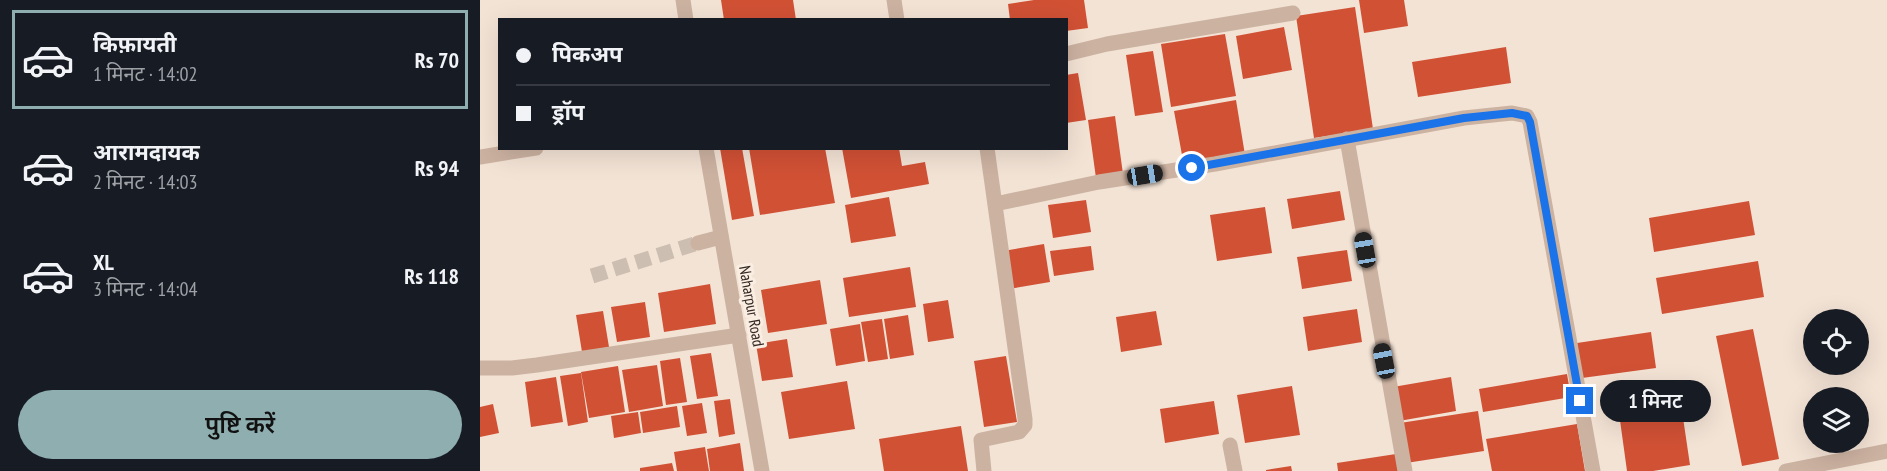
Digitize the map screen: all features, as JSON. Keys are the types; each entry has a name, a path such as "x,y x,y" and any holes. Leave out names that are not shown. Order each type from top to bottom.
{"street":[{"path":"683,0 686,18"},
{"path":"894,0 897,18"},
{"path":"1068,54 1107,44 1293,13"},
{"path":"995,204 1099,182 1215,164 1464,118 1512,113 1527,116 1530,122 1593,471"},
{"path":"1347,139 1380,339 1405,471"},
{"path":"480,157 524,150"},
{"name":"Naharpur Road","path":"705,150 762,471"},
{"path":"984,471 981,440 1019,432 1025,425 1026,419 987,150"},
{"path":"698,243 721,237"},
{"path":"480,368 512,369 739,335"},
{"path":"1230,445 1235,471"},
{"path":"1786,471 1887,451"}],"building":[{"path":"721,0 793,0 796,18 724,18"},
{"path":"1034,0 1084,0 1088,28 1068,31 1068,18 1010,18 1008,4"},
{"path":"1359,0 1404,0 1408,26 1364,33"},
{"path":"1355,7 1373,129 1314,138 1296,16"},
{"path":"1284,27 1292,70 1243,79 1236,36"},
{"path":"1225,34 1236,96 1171,107 1161,44"},
{"path":"1506,47 1511,83 1418,97 1412,62"},
{"path":"1153,51 1163,112 1135,116 1126,55"},
{"path":"1078,73 1086,120 1068,123 1068,75"},
{"path":"1236,100 1245,155 1184,166 1174,111"},
{"path":"1115,116 1123,174 1096,178 1088,120"},
{"path":"720,150 742,150 754,216 732,220"},
{"path":"749,150 825,150 835,203 760,215"},
{"path":"842,150 899,150 902,166 925,162 929,184 851,198"},
{"path":"1340,191 1345,220 1292,229 1287,199"},
{"path":"889,197 896,236 851,243 845,205"},
{"path":"1086,200 1091,232 1053,238 1048,205"},
{"path":"1749,201 1755,235 1654,252 1649,218"},
{"path":"1265,207 1272,253 1217,261 1210,215"},
{"path":"1044,244 1050,282 1009,289 1003,251"},
{"path":"1091,246 1094,270 1054,276 1050,251"},
{"path":"1347,250 1352,281 1302,289 1297,257"},
{"path":"1758,261 1764,297 1662,314 1656,278"},
{"path":"910,267 916,307 849,317 843,278"},
{"path":"820,280 827,324 768,333 761,290"},
{"path":"710,284 716,324 664,332 658,293"},
{"path":"948,300 954,338 928,342 923,304"},
{"path":"645,302 650,337 617,342 611,307"},
{"path":"1357,309 1362,342 1308,351 1303,317"},
{"path":"603,311 609,347 582,352 576,315"},
{"path":"1156,311 1162,345 1121,352 1116,317"},
{"path":"908,315 914,355 890,359 884,319"},
{"path":"882,319 888,359 868,362 861,322"},
{"path":"860,324 865,361 836,366 830,329"},
{"path":"1753,329 1779,459 1742,466 1716,336"},
{"path":"1651,332 1656,368 1582,378 1577,343"},
{"path":"787,339 793,377 762,381 756,344"},
{"path":"711,353 718,396 697,399 690,356"},
{"path":"1006,356 1017,422 984,427 974,361"},
{"path":"680,358 687,402 666,405 660,361"},
{"path":"657,365 663,406 629,412 622,370"},
{"path":"618,366 625,412 589,418 581,372"},
{"path":"581,373 588,422 568,426 560,376"},
{"path":"1567,374 1571,397 1483,412 1479,389"},
{"path":"556,377 563,422 531,427 525,382"},
{"path":"1451,377 1456,411 1399,421 1393,387"},
{"path":"847,381 855,429 789,439 781,392"},
{"path":"1292,386 1300,435 1245,443 1237,395"},
{"path":"730,399 735,434 719,437 714,401"},
{"path":"1214,401 1219,434 1165,443 1160,409"},
{"path":"702,403 707,433 687,436 682,406"},
{"path":"493,404 499,433 480,437 480,407"},
{"path":"1681,404 1690,465 1653,471 1627,471 1619,413"},
{"path":"677,406 680,427 643,433 640,412"},
{"path":"1478,411 1484,451 1406,463 1400,423"},
{"path":"638,412 641,433 614,438 611,416"},
{"path":"1577,424 1585,471 1492,471 1486,439"},
{"path":"961,426 968,471 884,471 879,439"},
{"path":"740,443 744,471 710,471 707,449"},
{"path":"705,447 709,471 677,471 674,452"},
{"path":"1396,454 1399,471 1338,471 1337,463"},
{"path":"672,463 674,471 640,471 640,468"},
{"path":"1291,466 1292,471 1266,471 1266,470"}],"tunnel":[{"path":"592,276 698,243"}],"route":[{"path":"1192,168 1464,118 1512,113 1527,116 1530,122 1580,401"}]}
